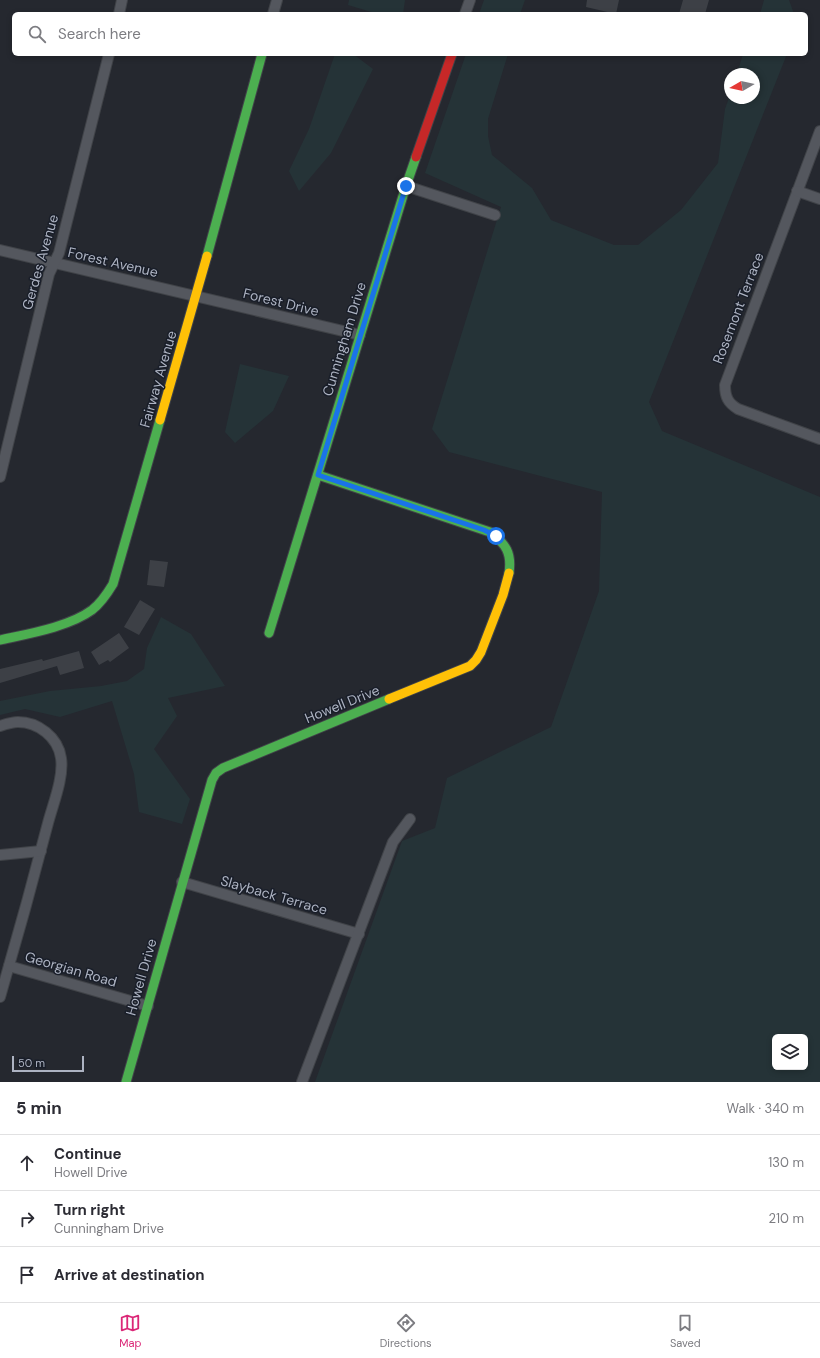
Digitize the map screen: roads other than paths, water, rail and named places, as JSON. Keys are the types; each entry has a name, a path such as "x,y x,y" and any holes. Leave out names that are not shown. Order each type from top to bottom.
{"street":[{"path":"119,12 122,0"},
{"path":"274,12 277,0"},
{"path":"466,12 470,0"},
{"name":"Gerdes Avenue","path":"0,477 49,274 59,252 108,56"},
{"name":"Fairway Avenue","path":"0,640 75,621 83,617 97,607 109,592 117,575 261,56"},
{"name":"Cunningham Drive","path":"269,633 406,186 451,56"},
{"name":"Rosemont Terrace","path":"820,131 726,378 725,385 727,400 738,409 820,440"},
{"path":"406,186 495,215"},
{"path":"797,191 820,199"},
{"name":"Forest Avenue","path":"0,250 196,295"},
{"name":"Forest Drive","path":"196,295 360,335"},
{"name":"Howell Drive","path":"126,1082 212,780 219,770 470,666 481,652 509,578 511,564 507,550 500,540 490,532 318,475"},
{"path":"0,726 18,722 32,724 45,731 59,749 62,770 0,997"},
{"path":"302,1082 394,842 410,819"},
{"path":"0,855 41,851"},
{"name":"Slayback Terrace","path":"182,882 359,934"},
{"name":"Georgian Road","path":"9,966 148,1006"}]}
